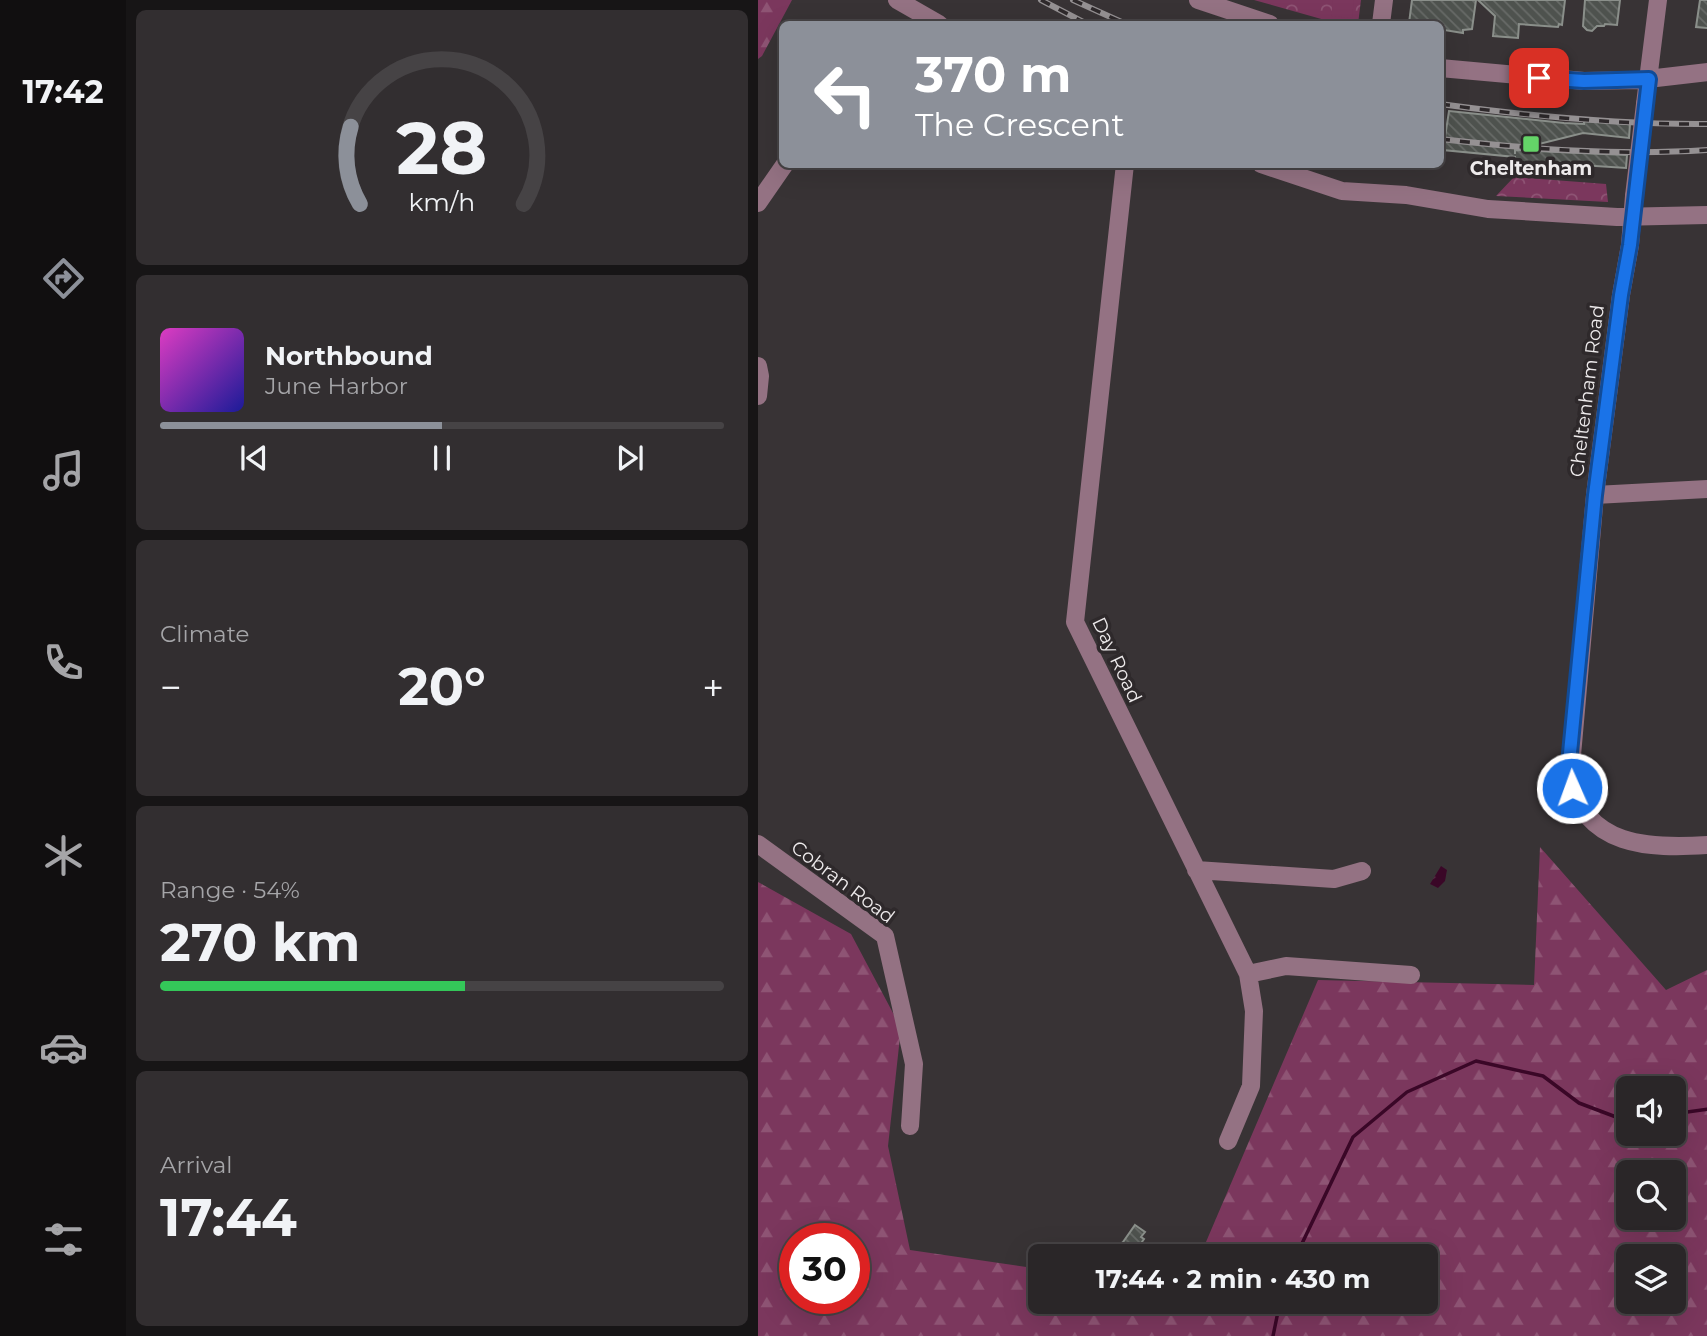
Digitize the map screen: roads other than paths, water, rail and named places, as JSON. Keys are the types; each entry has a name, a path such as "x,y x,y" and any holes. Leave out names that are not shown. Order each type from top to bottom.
{"street":[{"path":"897,0 931,21"},
{"path":"1198,0 1261,21"},
{"path":"1381,21 1384,0"},
{"name":"Cheltenham Road","path":"1658,0 1630,245 1595,495 1569,768 1574,795 1583,810 1610,835 1642,845 1707,845"},
{"path":"1444,68 1584,81 1649,79 1707,72"},
{"path":"758,203 782,168"},
{"name":"Day Road","path":"1125,168 1075,622 1248,974 1254,1011 1251,1086 1228,1141"},
{"path":"1273,168 1342,191 1406,195 1488,209 1632,217 1707,215"},
{"path":"758,366 758,396"},
{"path":"1595,495 1707,489"},
{"name":"Cobran Road","path":"758,845 885,936 914,1064 910,1126"},
{"path":"1196,870 1334,879 1362,871"},
{"path":"1248,974 1286,966 1411,975"}],"water":[{"path":"1441,866 1447,870 1445,881 1438,888 1430,884"}],"waterway":[{"path":"1302,1244 1353,1137 1407,1092 1476,1061 1543,1076 1579,1103 1616,1117"},
{"path":"1686,1112 1708,1109"},
{"path":"1273,1336 1278,1314"}],"railway":[{"path":"1041,0 1081,21"},
{"path":"1073,0 1119,21"},
{"path":"1444,104 1574,119 1708,124"},
{"path":"1444,139 1574,150 1708,150"}],"place":[{"name":"Cheltenham","path":"1531,144"}]}
